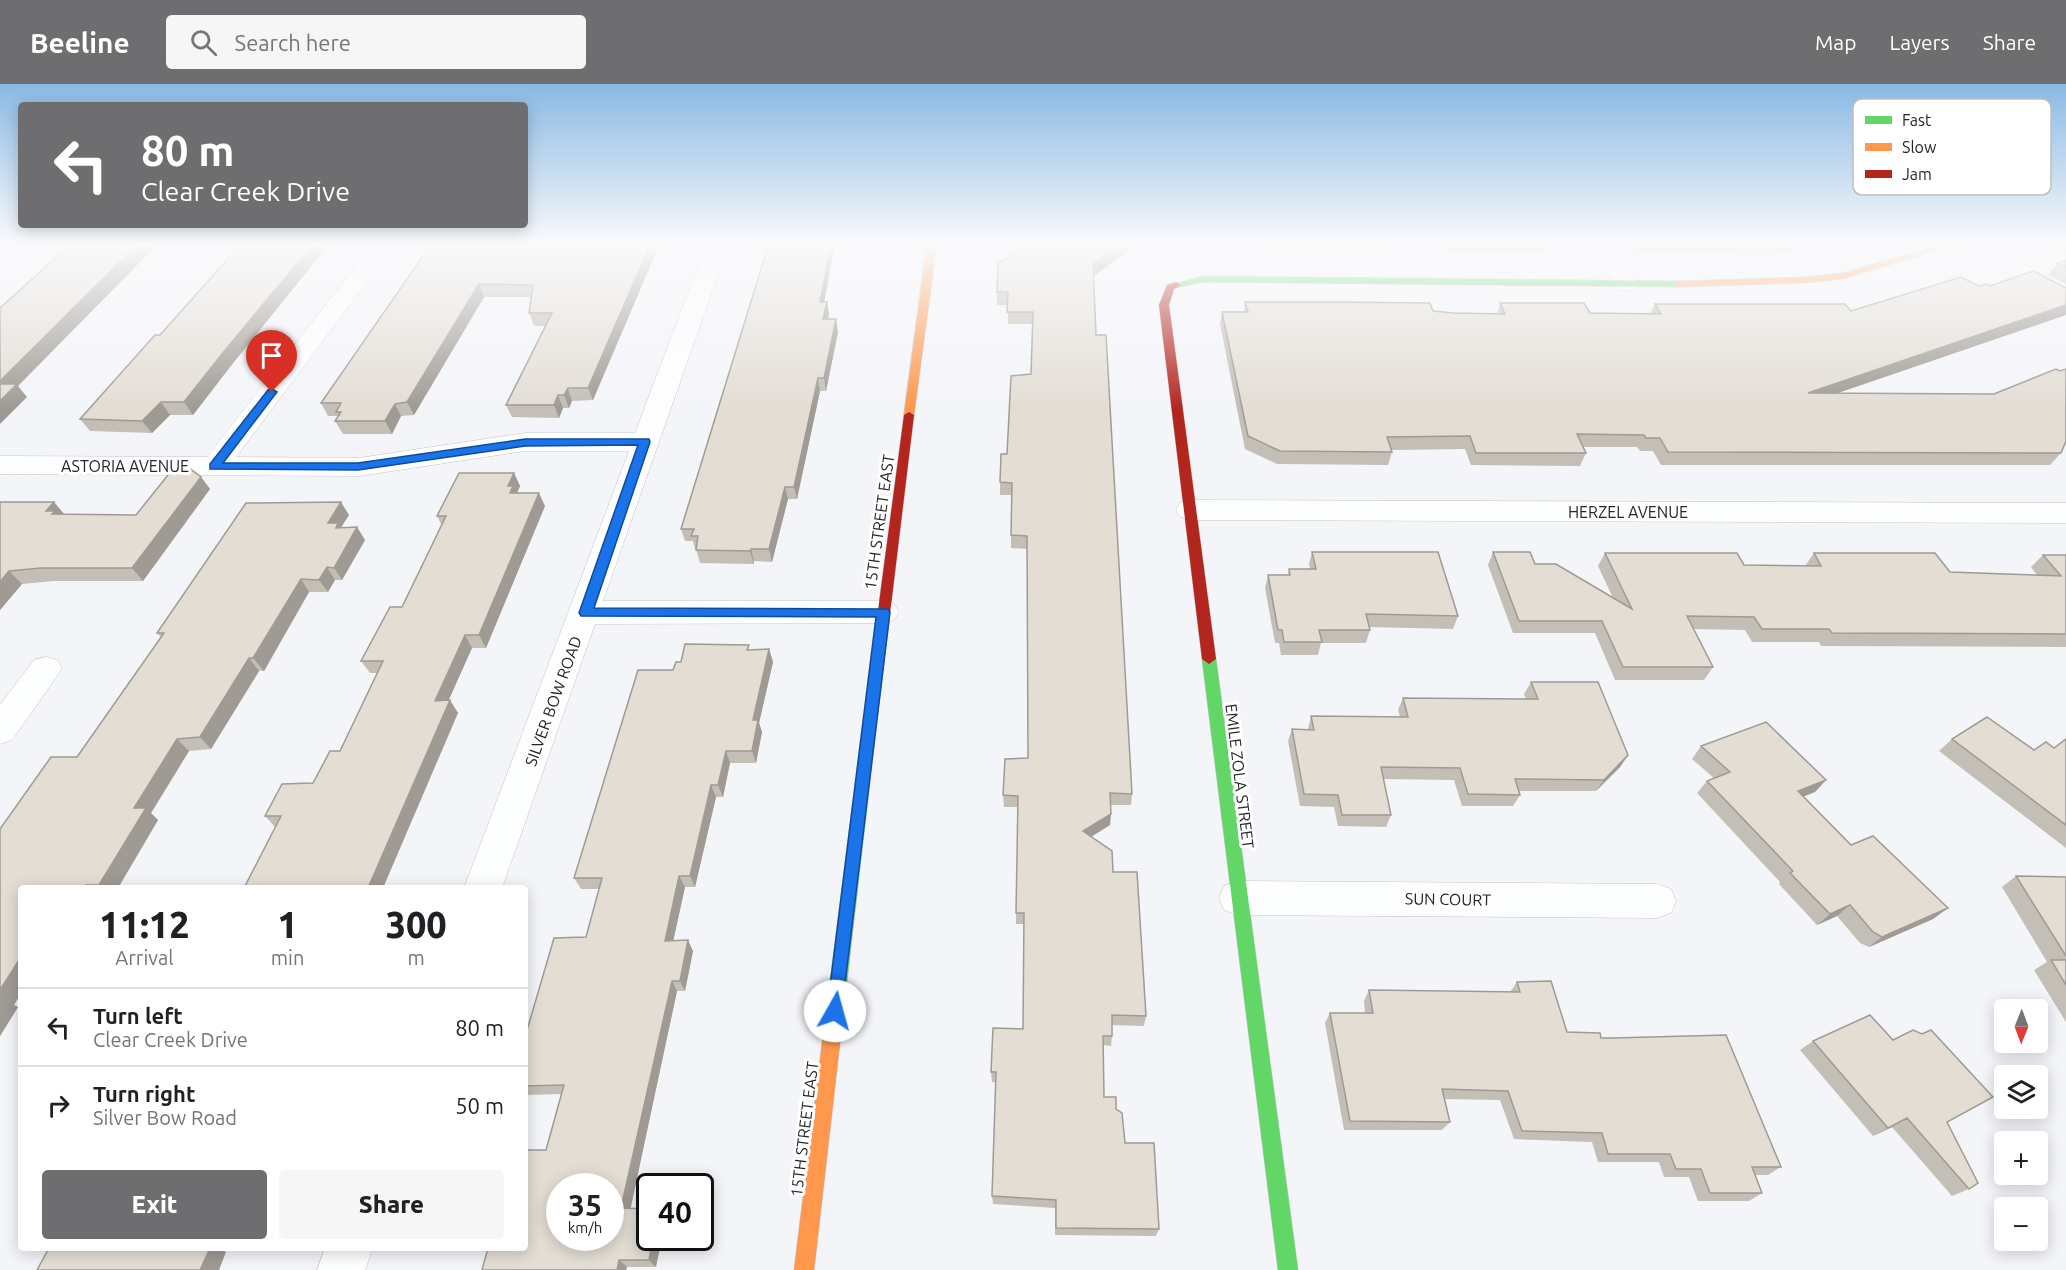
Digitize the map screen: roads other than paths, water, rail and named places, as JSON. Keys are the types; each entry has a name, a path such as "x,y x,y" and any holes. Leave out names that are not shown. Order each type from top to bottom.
{"street":[{"path":"214,466 343,298"},
{"name":"SILVER BOW ROAD","path":"484,885 586,613 698,298"},
{"name":"15TH STREET EAST","path":"804,1270 925,298"},
{"name":"EMILE ZOLA STREET","path":"1166,298 1164,305 1238,898 1288,1270"},
{"name":"ASTORIA AVENUE","path":"0,465 358,467 525,442 645,442"},
{"name":"HERZEL AVENUE","path":"1190,510 2066,513"},
{"path":"586,613 884,612"},
{"path":"0,730 46,669"},
{"name":"SUN COURT","path":"1238,898 1657,901"},
{"path":"341,1270 349,1251"}]}
